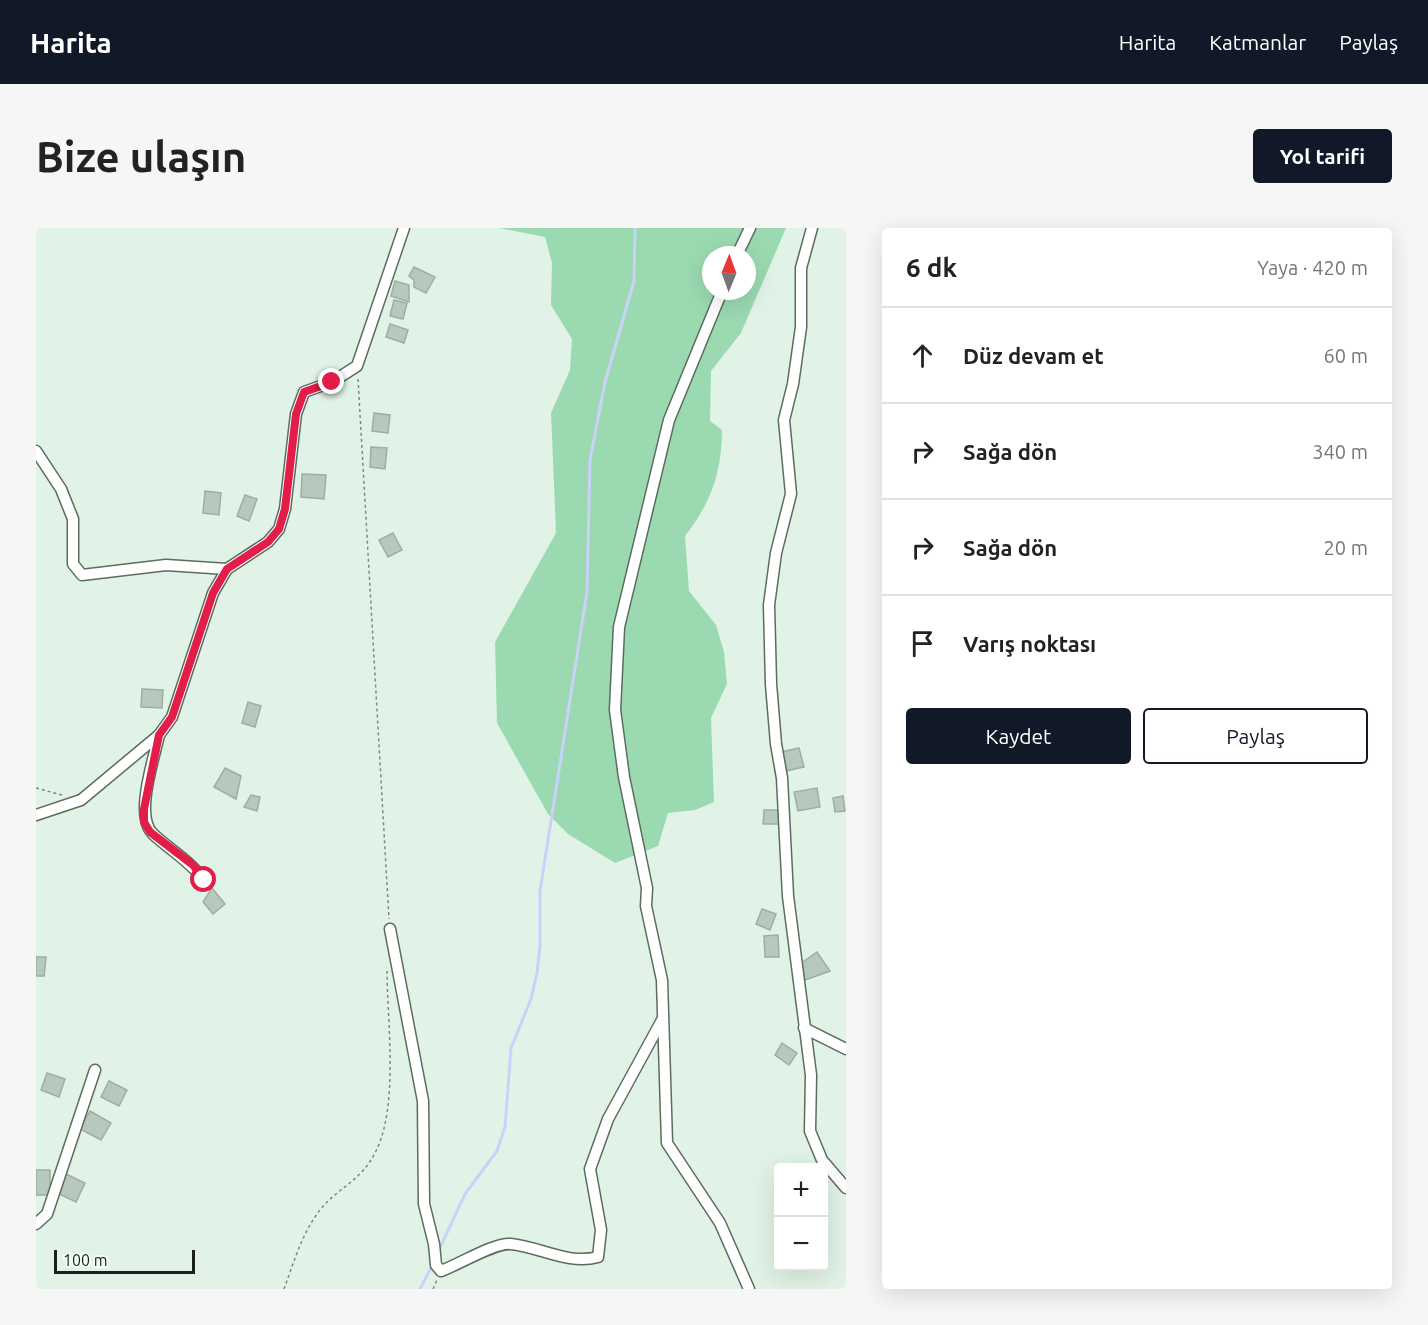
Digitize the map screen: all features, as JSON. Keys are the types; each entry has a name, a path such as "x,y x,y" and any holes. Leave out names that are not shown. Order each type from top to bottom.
{"street":[{"path":"36,815 81,800 159,735 172,717 213,593 227,569 268,542 279,529 285,509 296,414 304,392 332,382 357,366 404,228"},
{"path":"741,246 750,228"},
{"path":"812,228 801,268 801,327 793,384 784,420 791,494 776,553 769,605 771,684 776,744 782,778 788,896 811,1075 810,1131 822,1160 846,1188"},
{"path":"718,300 669,420 634,577 619,627 615,710 624,777 647,888 646,906 662,980 667,1143 720,1223 749,1289"},
{"path":"36,451 61,489 73,519 73,564 82,575 166,565 227,569"},
{"path":"159,735 144,809 144,822 150,832 193,865 204,880"},
{"path":"390,929 423,1101 424,1204 434,1244 436,1266 441,1271 508,1244 567,1258 587,1260 598,1257 601,1230 590,1169 608,1119 662,1020"},
{"path":"804,1028 846,1049"},
{"path":"36,1224 47,1214 95,1070"}],"path":[{"path":"357,366 390,929"},
{"path":"36,788 81,800"},
{"path":"284,1289 309,1228 321,1208 359,1178 376,1152 386,1125 389,1098 387,969"}],"green space":[{"path":"499,228 786,228 756,298 756,246 702,246 702,300 755,300 741,333 711,371 710,421 722,430 720,460 708,499 685,536 689,591 716,625 724,652 727,684 711,718 714,802 695,810 668,813 658,846 615,863 568,834 548,814 497,723 495,642 556,533 551,413 570,370 572,339 551,305 552,263 545,237"}],"building":[{"path":"414,267 435,277 426,293 414,287 414,280 409,276"},
{"path":"395,281 409,285 409,302 391,296"},
{"path":"394,300 407,303 403,319 390,316"},
{"path":"390,324 408,330 404,343 386,337"},
{"path":"374,413 390,415 388,433 372,431"},
{"path":"371,447 387,448 385,469 370,467"},
{"path":"302,474 326,475 324,499 301,497"},
{"path":"205,491 221,493 219,515 203,513"},
{"path":"245,495 257,499 249,521 237,516"},
{"path":"393,533 402,550 388,557 379,540"},
{"path":"142,689 163,690 162,708 141,707"},
{"path":"248,702 261,706 255,727 242,723"},
{"path":"799,748 804,767 786,771 781,752"},
{"path":"225,768 241,776 236,799 214,787"},
{"path":"817,788 820,807 798,811 794,792"},
{"path":"251,795 260,797 257,811 244,807"},
{"path":"843,796 845,811 835,812 833,798"},
{"path":"764,810 780,810 780,824 763,824"},
{"path":"212,888 225,904 213,914 203,902"},
{"path":"762,909 776,914 770,930 756,924"},
{"path":"778,935 779,957 765,957 764,936"},
{"path":"817,952 830,971 805,980 800,964"},
{"path":"36,957 46,957 44,976 36,976"},
{"path":"782,1043 797,1053 789,1065 775,1055"},
{"path":"47,1073 65,1079 59,1097 41,1090"},
{"path":"109,1081 127,1090 119,1106 101,1097"},
{"path":"90,1111 111,1123 101,1140 80,1129"},
{"path":"36,1170 50,1170 50,1195 36,1195"},
{"path":"66,1174 85,1183 76,1202 57,1193"}],"waterway":[{"path":"438,1252 465,1194 497,1151 505,1127 511,1048 531,999 537,973 540,946 540,891 587,592 590,460 605,382 634,281 635,228"},
{"path":"420,1289 433,1264"}],"route":[{"path":"204,880 193,865 150,832 144,822 144,809 159,735 172,717 213,593 227,569 268,542 279,529 285,509 296,414 304,392 332,382"}]}
